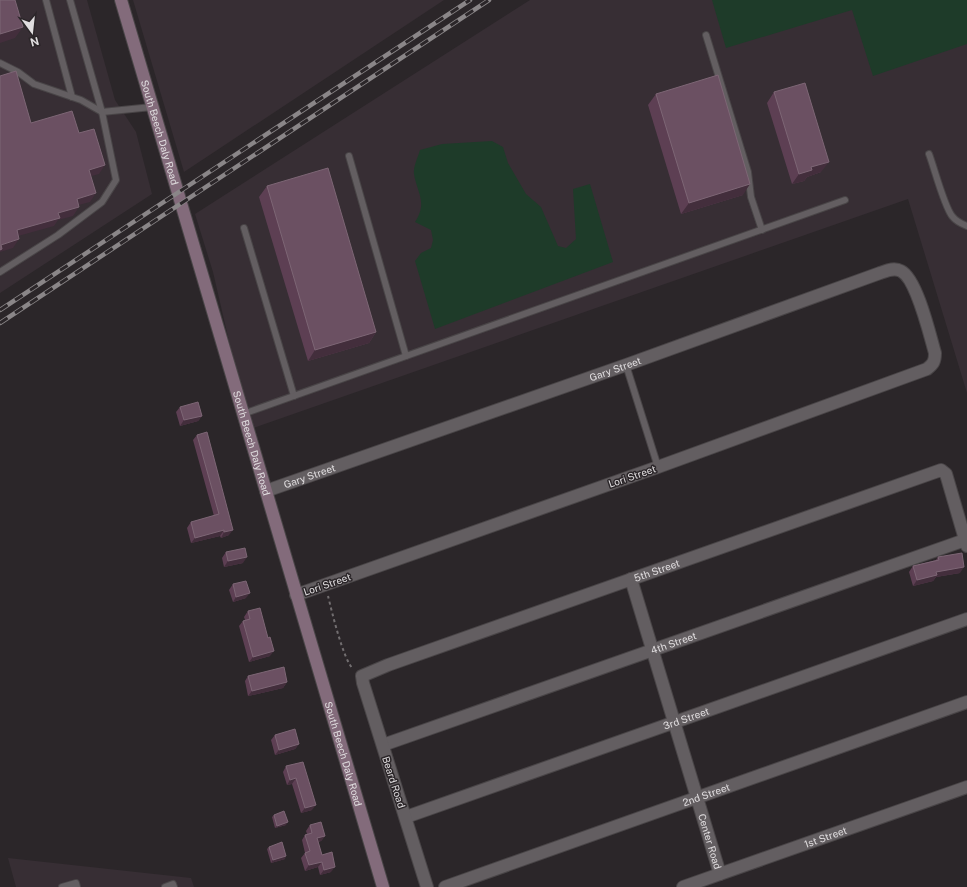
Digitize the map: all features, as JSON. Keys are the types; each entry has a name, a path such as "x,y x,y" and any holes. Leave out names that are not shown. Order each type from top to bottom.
{"street":[{"name":"South Beech Daly Road","path":"121,0 383,887"},
{"name":"Gary Street","path":"266,491 626,365 893,269 901,270 911,281 919,299 928,330"},
{"name":"Lori Street","path":"296,595 658,467 927,369 935,360 928,330"},
{"name":"5th Street","path":"357,672 388,665 941,470 946,474 966,543"},
{"name":"4th Street","path":"383,745 966,543"},
{"name":"Center Road","path":"632,579 720,874"},
{"name":"3rd Street","path":"406,817 967,619"},
{"name":"Beard Road","path":"357,672 363,683 427,887"},
{"name":"2nd Street","path":"445,887 967,702"},
{"name":"1st Street","path":"683,887 967,786"}],"lane":[{"path":"46,0 72,97"},
{"path":"0,272 58,235 102,202 116,180 102,112 70,0"},
{"path":"706,35 748,172 751,197 762,230"},
{"path":"0,63 18,72 34,84 81,100 102,112 152,107"},
{"path":"929,154 951,215 963,225 967,226"},
{"path":"349,156 406,356"},
{"path":"243,414 845,200"},
{"path":"244,228 294,396"},
{"path":"626,365 658,467"},
{"path":"62,887 76,883 77,887"},
{"path":"165,887 173,884 174,887"}],"path":[{"path":"327,594 350,665 357,672"}],"shaded area":[{"path":"0,0 87,0 115,100 136,132 152,194 0,293"},
{"path":"133,0 444,0 184,172"},
{"path":"530,0 967,0 967,393 908,199 253,428 235,367 213,272 195,214"},
{"path":"8,858 191,878 194,887 16,887"}],"green space":[{"path":"712,0 967,0 967,44 873,76 852,10 726,48"},
{"path":"492,141 503,147 508,163 526,194 541,207 558,246 566,248 576,239 573,189 590,184 613,262 435,329 415,261 421,253 431,248 433,240 431,230 415,222 421,209 421,203 415,181 414,168 420,150 442,144"}],"building":[{"path":"0,0 15,0 23,27 0,34"},
{"path":"16,71 31,123 72,111 79,133 94,129 105,165 89,170 96,193 77,199 79,207 58,213 60,218 17,230 19,239 1,245 2,249 0,250 0,76"},
{"path":"718,75 750,184 689,203 656,94"},
{"path":"805,83 829,162 811,167 812,170 799,174 774,92"},
{"path":"328,168 376,332 315,350 267,186"},
{"path":"198,402 202,416 184,420 180,407"},
{"path":"207,432 233,530 224,532 224,530 195,538 191,522 219,514 197,435"},
{"path":"245,548 247,557 228,561 226,552"},
{"path":"962,553 964,567 936,572 937,575 917,580 913,566 939,560 938,557"},
{"path":"246,581 250,593 236,597 233,584"},
{"path":"260,608 268,638 270,637 274,651 253,657 243,621 250,619 248,611"},
{"path":"284,667 287,682 252,691 248,676"},
{"path":"295,729 299,744 279,750 275,735"},
{"path":"303,762 316,805 305,808 296,778 290,780 286,766"},
{"path":"284,811 288,822 277,826 274,815"},
{"path":"321,822 325,836 317,838 322,855 332,852 335,867 324,870 322,862 309,865 305,853 310,851 305,835 312,833 310,825"},
{"path":"282,842 286,856 273,860 269,847"}],"railway":[{"path":"0,310 470,0"},
{"path":"0,323 489,0"}]}
